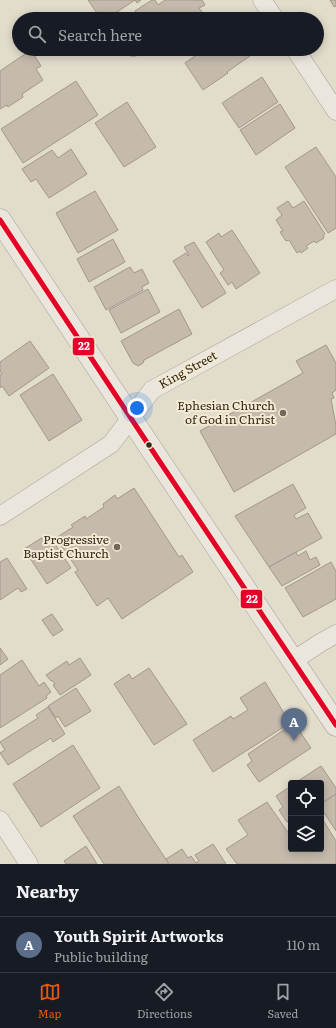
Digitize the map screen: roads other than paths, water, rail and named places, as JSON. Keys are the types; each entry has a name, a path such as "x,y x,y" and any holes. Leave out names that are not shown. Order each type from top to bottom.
{"street":[{"path":"262,0 270,12"},
{"path":"300,56 336,111"},
{"path":"0,220 336,725"},
{"name":"King Street","path":"0,516 111,444 152,390 336,289"},
{"path":"293,661 336,634"},
{"path":"0,820 29,864"}],"place":[{"name":"Ephesian Church of God in Christ","path":"283,413"},
{"name":"Progressive Baptist Church","path":"117,547"},
{"name":"Youth Spirit Artworks","path":"294,741"}]}
